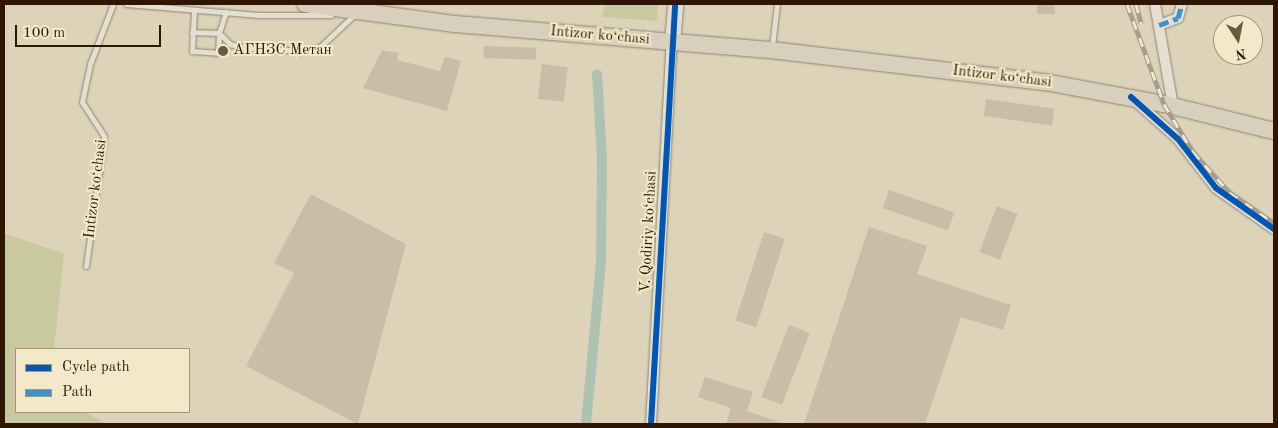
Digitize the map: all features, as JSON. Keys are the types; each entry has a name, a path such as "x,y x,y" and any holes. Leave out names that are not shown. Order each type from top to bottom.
{"main road":[{"path":"305,4 356,12"},
{"path":"328,4 356,12"},
{"name":"Intizor ko‘chasi","path":"356,12 771,50 1036,81 1132,97 1274,131"}],"street":[{"path":"672,42 675,4"},
{"path":"1155,4 1173,106"},
{"path":"1159,25 1178,18 1182,4"},
{"name":"V. Qodiriy ko‘chasi","path":"651,424 672,42"},
{"path":"1132,97 1178,139 1216,188 1274,229"}],"lane":[{"name":"Intizor ko‘chasi","path":"86,266 104,136 82,102 90,64 113,4"},
{"name":"Intizor ko‘chasi","path":"126,4 307,17 356,12"},
{"path":"771,50 777,4"},
{"path":"194,10 192,51 218,53 219,33 226,12"},
{"path":"192,32 219,33 230,44 246,48 310,51 321,46 356,12"}],"green space":[{"path":"605,4 658,4 657,21 602,17"},
{"path":"4,233 64,254 54,348 15,348 15,413 87,413 106,424 4,424"}],"building":[{"path":"1037,4 1055,4 1055,14 1037,14"},
{"path":"484,46 536,48 536,60 484,58"},
{"path":"382,50 399,53 397,60 440,71 445,57 461,61 447,111 363,88"},
{"path":"542,64 568,67 564,102 538,99"},
{"path":"986,99 1054,109 1052,125 984,116"},
{"path":"889,190 954,212 948,230 883,208"},
{"path":"311,194 406,244 358,424 246,366 294,273 274,263"},
{"path":"997,206 1018,214 1000,260 979,252"},
{"path":"869,227 927,246 917,274 1011,305 1003,330 961,317 925,424 804,424"},
{"path":"764,232 785,239 756,327 735,320"},
{"path":"789,325 810,333 782,405 761,397"},
{"path":"705,377 753,392 747,411 785,424 726,424 731,408 698,397"}],"waterway":[{"path":"586,424 601,263 602,158 597,74"}],"railway":[{"path":"1127,4 1164,104 1193,152 1230,193 1274,223"},
{"path":"1136,4 1141,23"}],"marked path":[{"path":"1159,25 1178,18 1182,4"}],"cycle path":[{"path":"651,424 675,4"},
{"path":"1131,97 1178,139 1216,188 1274,229"}],"place":[{"name":"АГНЗС Метан","path":"223,51"}]}
